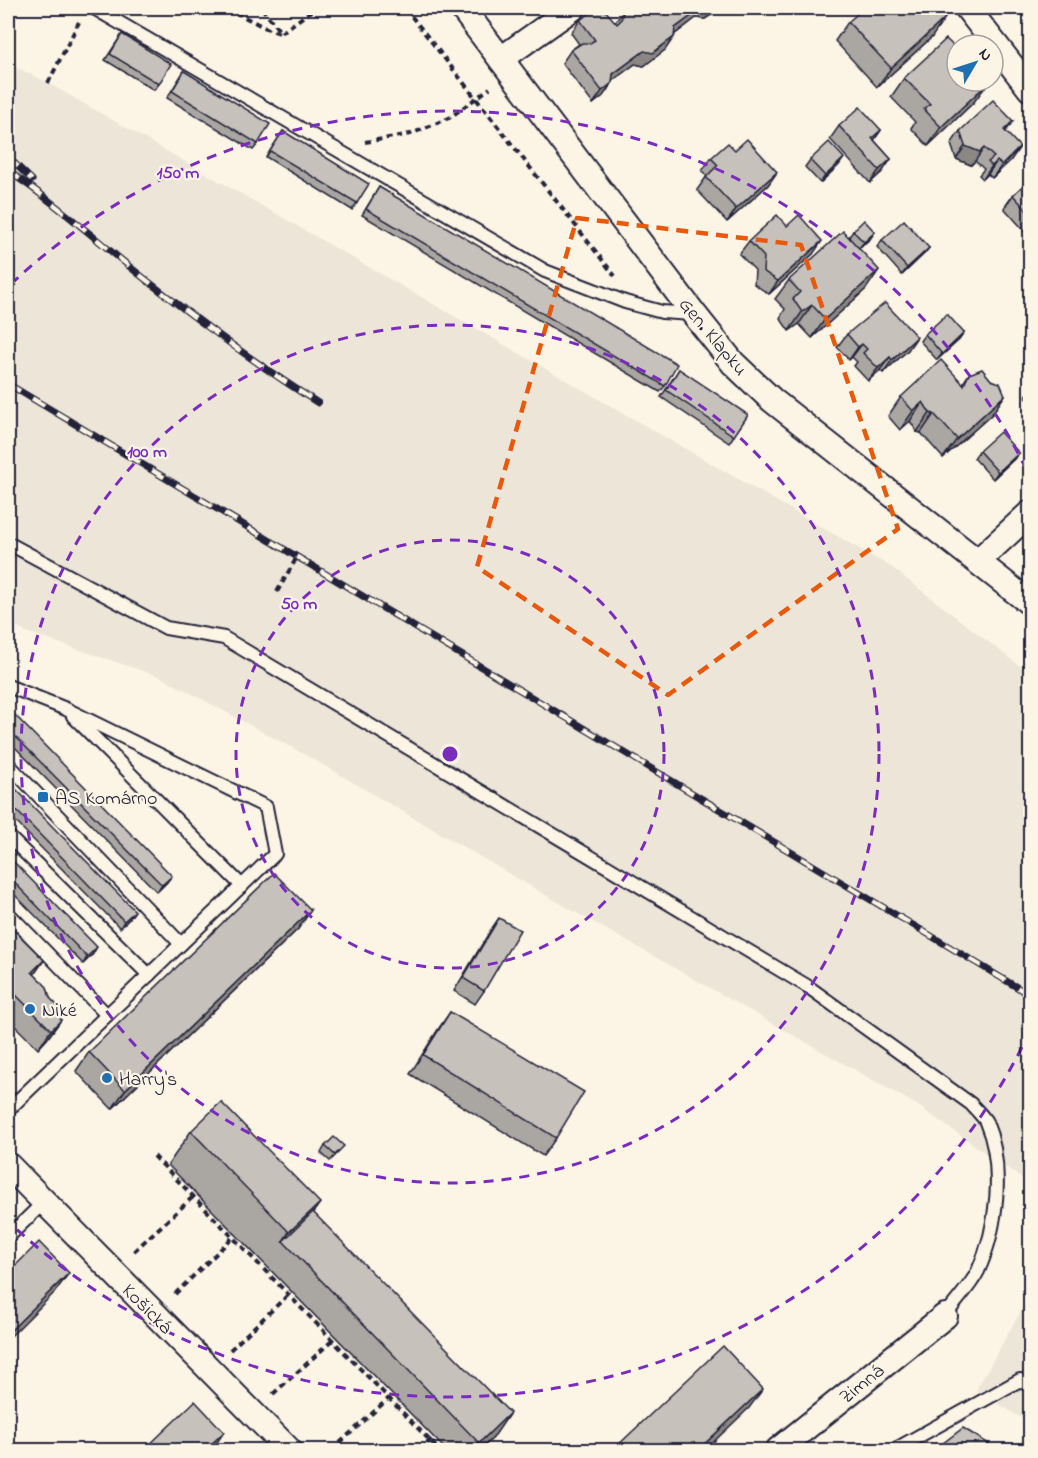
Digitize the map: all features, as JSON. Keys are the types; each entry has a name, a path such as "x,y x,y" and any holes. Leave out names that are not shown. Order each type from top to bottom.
{"street":[{"name":"Gen. Klapku","path":"462,8 733,363 772,400 1030,603"},
{"path":"501,59 573,8"},
{"path":"967,8 1030,89"},
{"path":"978,561 1030,513"},
{"name":"Košická","path":"8,1165 289,1450"},
{"name":"Zimná","path":"778,1450 945,1316"}],"lane":[{"path":"94,8 545,271 638,306 662,312 694,314"},
{"path":"8,543 166,628 224,638 807,986 971,1104 985,1121 992,1144 997,1179 995,1219 977,1272 945,1316"},
{"path":"8,686 66,709 266,807 275,854 8,1110"},
{"path":"66,709 242,886"},
{"path":"8,764 182,944"},
{"path":"8,836 149,975"},
{"path":"8,913 107,1015"},
{"path":"8,1237 44,1202"},
{"path":"894,1450 1020,1380 1030,1386"}],"path":[{"path":"226,8 251,18 272,31 281,33 315,8"},
{"path":"262,8 281,33"},
{"path":"405,8 638,306"},
{"path":"48,83 82,17"},
{"path":"343,153 355,144 411,134 449,118 494,85"},
{"path":"277,592 297,557"},
{"path":"154,1156 195,1195 431,1439 439,1450"},
{"path":"134,1251 195,1195"},
{"path":"175,1294 234,1236"},
{"path":"230,1350 290,1293"},
{"path":"273,1395 334,1339"},
{"path":"332,1450 390,1397"},
{"path":"420,1450 431,1439"}],"highlighted area":[{"path":"577,218 801,245 898,529 668,695 477,567"}],"shaded area":[{"path":"8,63 48,83 891,567 1030,674 1030,1184 917,1105 556,901 313,759 161,677 26,632 8,621"},
{"path":"1030,1295 1030,1423 976,1390"}],"building":[{"path":"598,8 603,8 617,24 623,12 628,8 702,8 675,28 674,37 653,53 644,51 613,74 612,83 602,91 571,50 582,43 595,40 580,20"},
{"path":"864,8 936,8 945,18 891,68 848,22"},
{"path":"122,34 171,64 159,84 110,54"},
{"path":"945,40 945,93 977,93 941,127 924,109 930,104 904,78"},
{"path":"184,71 270,124 258,144 172,91"},
{"path":"993,100 1013,121 1004,130 1020,147 1002,165 997,161 992,166 988,162 994,157 984,148 980,152 965,146 960,131"},
{"path":"860,107 881,130 872,138 891,159 879,170 839,126"},
{"path":"283,131 369,184 357,203 270,151"},
{"path":"747,139 777,172 736,209 706,177 718,165 711,158 728,143 735,150"},
{"path":"829,142 844,158 825,176 810,160"},
{"path":"1030,179 1030,214 1013,195"},
{"path":"379,187 677,364 665,386 366,209"},
{"path":"777,215 787,226 799,215 822,241 778,281 763,271 764,257 749,241"},
{"path":"864,220 875,232 864,242 853,231"},
{"path":"904,220 929,248 907,268 882,240"},
{"path":"843,231 879,270 825,319 812,305 802,312 793,299 800,292 789,280"},
{"path":"885,303 917,337 892,360 890,357 878,368 863,353 867,349 862,344 858,347 847,334"},
{"path":"947,314 964,333 942,354 925,334"},
{"path":"941,360 964,385 969,374 982,369 991,380 1000,383 1005,395 957,439 934,414 930,413 923,402 913,411 901,397"},
{"path":"679,369 748,415 734,436 666,390"},
{"path":"1000,432 1019,453 998,472 979,451"},
{"path":"8,708 172,876 162,885 8,729"},
{"path":"8,781 135,911 124,921 8,802"},
{"path":"8,856 97,947 87,957 8,876"},
{"path":"274,873 311,910 125,1090 89,1052"},
{"path":"499,918 520,930 484,991 463,978"},
{"path":"8,926 44,960 32,972 47,987 50,998 59,1007 61,1020 51,1030 8,987"},
{"path":"450,1012 584,1092 556,1138 423,1055"},
{"path":"221,1102 320,1203 289,1232 191,1131"},
{"path":"334,1137 344,1146 335,1155 325,1146"},
{"path":"313,1212 510,1413 479,1443 283,1241"},
{"path":"39,1242 69,1273 8,1333 8,1273"},
{"path":"723,1346 763,1389 698,1450 617,1450 615,1448"},
{"path":"195,1401 224,1432 205,1450 144,1450"},
{"path":"963,1428 989,1444 985,1450 934,1450"}],"railway":[{"path":"8,157 32,180"},
{"path":"8,171 59,208 205,325 318,403"},
{"path":"8,384 1030,995"}],"place":[{"name":"AS Komárno","path":"43,797"},
{"name":"Niké","path":"30,1009"},
{"name":"Harry's","path":"107,1078"}]}
